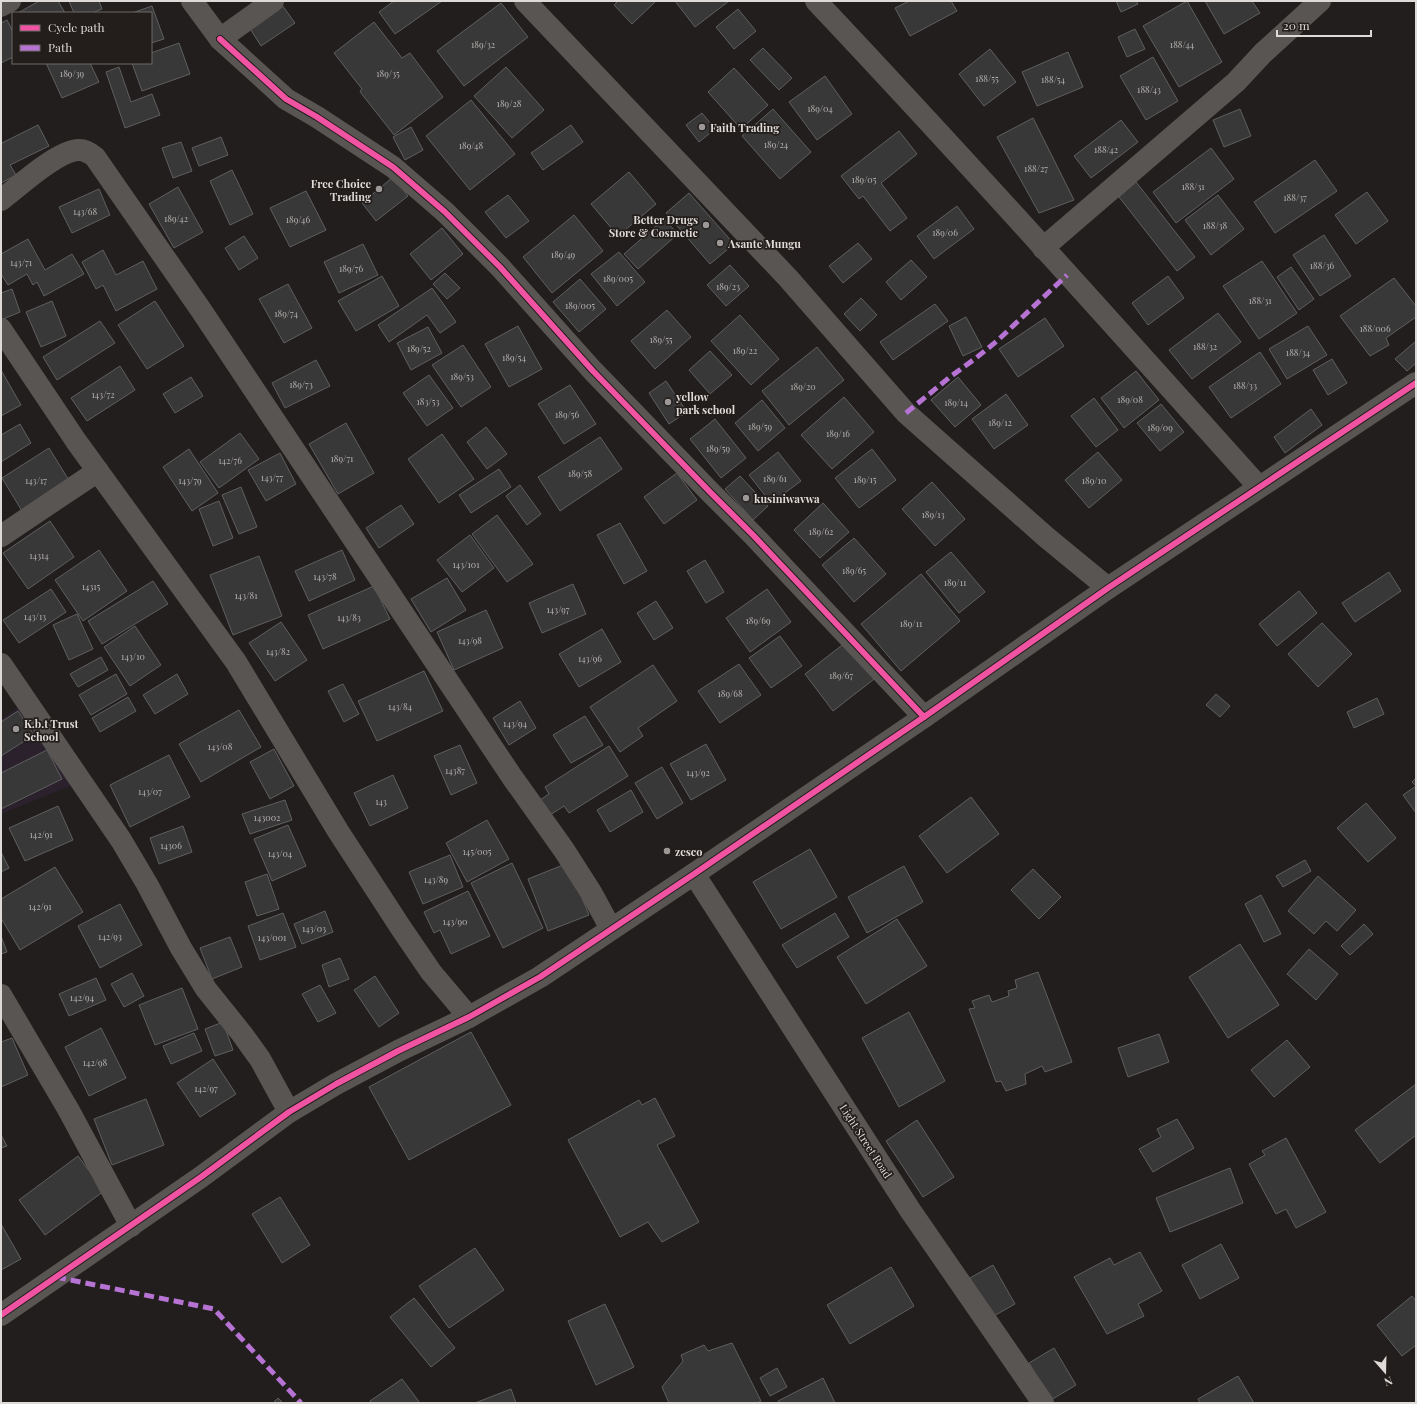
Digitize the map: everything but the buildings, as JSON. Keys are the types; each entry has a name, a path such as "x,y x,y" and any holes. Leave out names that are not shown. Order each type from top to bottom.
{"street":[{"path":"1,6 10,1"},
{"path":"192,1 220,39 286,99 393,166 445,212 500,267 593,371 705,487 759,540 924,717"},
{"path":"220,39 273,1"},
{"path":"526,1 788,278 906,413 1046,537 1108,588"},
{"path":"816,1 1043,248 1259,487"},
{"path":"1043,248 1236,82 1263,52 1320,1"},
{"path":"1,200 56,158 72,150 80,149 89,152 95,157 201,310 490,746 564,850 592,894 611,929"},
{"path":"1,329 76,441 236,662 338,830 431,972 469,1017"},
{"path":"1,1314 202,1177 289,1112 336,1084 398,1051 469,1017 540,977 924,717 1108,588 1416,383"},
{"path":"1,536 98,471"},
{"path":"1,664 121,840 147,884 181,948 206,989 260,1059 289,1112"},
{"name":"Light Street Road","path":"694,874 910,1210 1044,1403"},
{"path":"1,995 68,1110 131,1226"}],"shaded area":[{"path":"21,706 73,785 1,814 1,719"}],"marked path":[{"path":"906,413 997,341 1067,275"},
{"path":"56,1277 214,1309 301,1403"}],"cycle path":[{"path":"220,39 286,99 317,117 393,167 445,212 500,267 593,371 753,535 924,717 1108,588 1416,383"},
{"path":"1,1315 201,1177 289,1112 336,1084 398,1051 469,1017 540,977 924,717"}],"place":[{"name":"Faith Trading","path":"702,127"},
{"name":"Free Choice Trading","path":"379,189"},
{"name":"Better Drugs Store & Cosmetic","path":"706,225"},
{"name":"Asante Mungu","path":"720,243"},
{"name":"yellow park school","path":"668,402"},
{"name":"kusiniwavwa","path":"746,498"},
{"name":"K.b.t Trust School","path":"16,729"},
{"name":"zesco","path":"667,851"}]}
